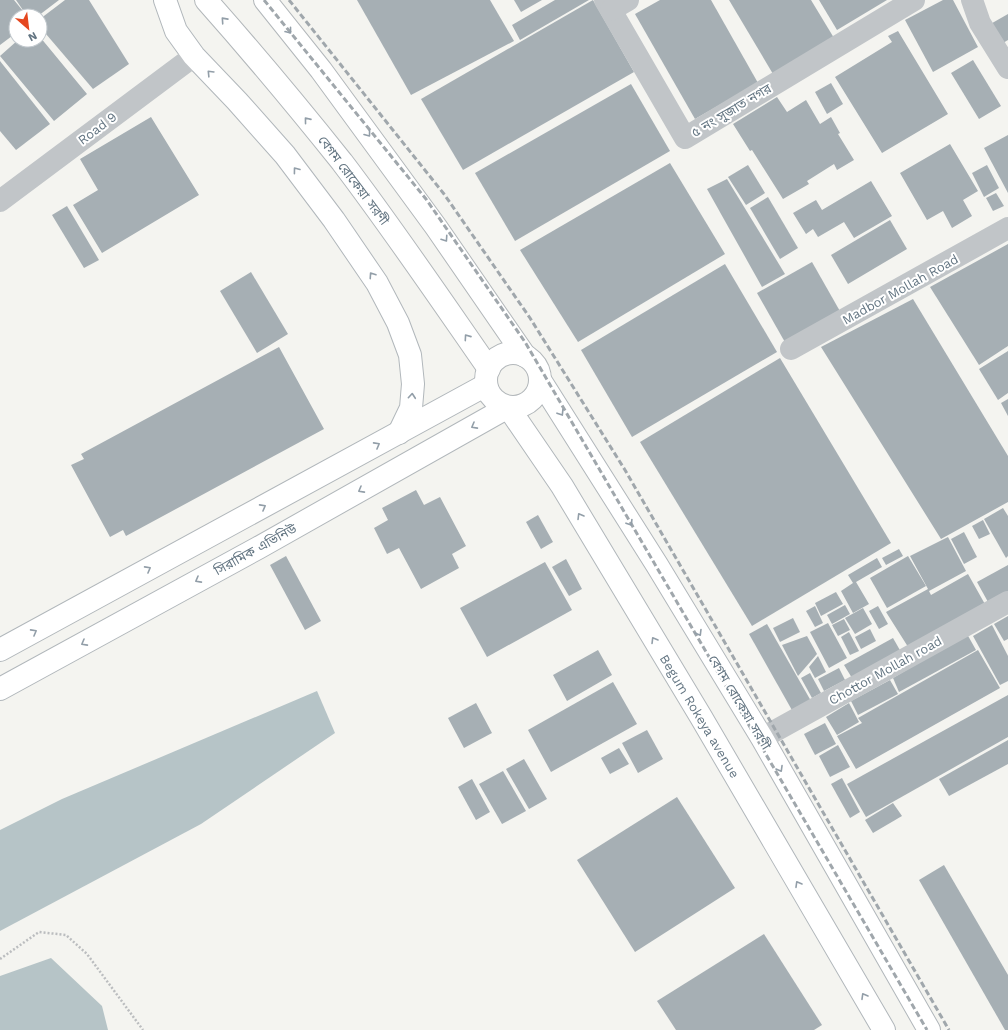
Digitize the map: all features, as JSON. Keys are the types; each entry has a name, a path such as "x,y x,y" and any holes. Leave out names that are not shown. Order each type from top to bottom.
{"main road":[{"path":"165,0 176,31 194,56 237,101 285,155 334,220 377,283 398,323 410,355 413,384 411,408 399,433"},
{"name":"বেগম রোকেয়া সরণী","path":"206,0 251,50 342,162 404,247 488,377"},
{"path":"265,0 321,70 436,227 525,356"},
{"path":"516,353 525,356 536,365 540,380 540,387 536,395 524,405 508,407 500,404 489,393 488,377 493,362 500,357 516,353"},
{"path":"0,650 399,433 488,377"},
{"name":"বেগম রোকেয়া সরণী","path":"540,380 657,565 762,738 930,1030"},
{"name":"সিরামিক এভিনিউ","path":"0,689 298,525 508,407"},
{"name":"Begum Rokeya avenue","path":"508,407 570,499 701,717 884,1030"},
{"path":"282,497 298,525"}],"street":[{"name":"৫ নং সুজাত নগর","path":"614,3 685,138 914,0"},
{"path":"972,0 980,22 1008,68"},
{"name":"Road 9","path":"0,201 194,56"},
{"name":"Madbor Mollah Road","path":"791,349 1008,228"},
{"name":"Chottor Mollah road","path":"762,738 1008,602"}],"path":[{"path":"0,959 39,932 66,935 87,954 143,1030"}],"shaded area":[{"path":"317,691 335,733 201,824 0,931 0,830 62,799"},
{"path":"51,958 102,1006 108,1030 0,1030 0,976"}],"building":[{"path":"0,0 14,0 20,8 8,8 8,39 0,45"},
{"path":"16,0 59,0 48,8 22,8"},
{"path":"65,0 89,0 129,64 93,89 48,36 48,13"},
{"path":"357,0 490,0 514,41 411,95"},
{"path":"514,0 542,0 521,12"},
{"path":"555,0 589,0 520,40 512,25"},
{"path":"593,0 634,72 463,170 421,99"},
{"path":"660,0 711,0 758,83 695,119 635,14"},
{"path":"729,0 811,0 834,38 773,74"},
{"path":"819,0 887,0 837,30"},
{"path":"943,0 953,0 978,47 933,72 905,20"},
{"path":"1008,14 1008,40 998,46 987,26"},
{"path":"898,31 948,114 882,153 835,77 892,42 888,36"},
{"path":"48,47 87,94 54,121 0,56 9,48 48,48"},
{"path":"973,60 1001,106 979,119 951,73"},
{"path":"0,61 50,124 16,150 0,131"},
{"path":"831,83 843,104 827,114 815,92"},
{"path":"631,84 670,151 515,241 475,173"},
{"path":"777,97 787,112 806,100 820,124 831,117 840,133 838,134 854,160 837,170 834,164 807,181 809,184 783,199 752,150 750,151 733,124"},
{"path":"151,117 199,195 102,253 73,205 98,190 80,159"},
{"path":"1008,135 1008,193 984,148"},
{"path":"950,144 978,191 963,200 972,216 952,228 943,211 927,220 900,173"},
{"path":"670,163 725,254 578,342 520,250"},
{"path":"748,165 765,193 746,205 728,177"},
{"path":"987,165 999,188 984,197 972,173"},
{"path":"727,179 785,274 762,287 707,189"},
{"path":"871,181 892,216 854,238 844,222 818,237 813,229 806,234 793,213 816,200 822,210"},
{"path":"996,193 1004,206 993,211 986,198"},
{"path":"768,197 798,248 780,259 750,208"},
{"path":"67,206 99,260 84,268 52,215"},
{"path":"890,220 907,249 848,284 831,255"},
{"path":"1008,244 1008,346 979,365 930,287"},
{"path":"812,262 841,313 786,344 757,293"},
{"path":"725,264 777,352 632,437 581,350"},
{"path":"251,272 288,334 257,353 220,291"},
{"path":"913,299 1008,456 1008,502 941,539 821,347"},
{"path":"279,347 324,429 126,536 123,530 110,537 71,465 84,459 81,454"},
{"path":"1008,351 1008,393 998,400 979,369"},
{"path":"780,358 891,543 752,626 640,442"},
{"path":"1008,399 1008,416 1001,403"},
{"path":"416,490 424,505 440,497 466,546 452,554 459,568 421,589 399,548 387,554 374,528 388,520 382,508"},
{"path":"1003,508 1008,516 1008,556 1006,558 984,519"},
{"path":"538,515 553,542 541,549 526,522"},
{"path":"983,520 990,534 979,539 972,526"},
{"path":"964,532 977,557 964,564 951,539"},
{"path":"948,537 966,571 929,591 931,595 968,574 986,606 910,650 886,612 928,589 910,556"},
{"path":"899,549 903,556 886,565 882,558"},
{"path":"286,556 321,621 305,630 270,565"},
{"path":"908,556 926,586 887,608 870,578"},
{"path":"877,558 882,567 856,582 869,604 853,613 841,591 853,583 848,575"},
{"path":"566,559 582,589 569,596 552,567"},
{"path":"545,562 572,610 487,657 460,608"},
{"path":"1008,565 1008,591 988,602 977,582"},
{"path":"836,592 843,604 821,616 815,603"},
{"path":"845,605 850,614 832,624 827,615"},
{"path":"815,606 823,623 815,627 806,611"},
{"path":"878,606 888,624 879,629 869,611"},
{"path":"863,608 872,624 855,634 845,618"},
{"path":"1008,616 1008,639 1004,641 994,624"},
{"path":"793,618 800,632 780,642 773,628"},
{"path":"844,619 850,630 838,636 832,625"},
{"path":"828,623 847,658 829,668 810,632"},
{"path":"767,624 811,701 793,712 749,634"},
{"path":"992,625 1008,656 1008,681 1000,685 973,636"},
{"path":"870,629 876,641 861,649 855,637"},
{"path":"849,632 859,651 850,655 841,637"},
{"path":"967,634 976,650 899,692 893,678"},
{"path":"807,636 817,654 798,676 782,645"},
{"path":"893,638 901,652 852,678 844,665"},
{"path":"598,650 612,675 567,701 553,675"},
{"path":"978,650 1000,688 856,769 837,736 862,723 858,718"},
{"path":"818,656 826,672 815,678 809,667"},
{"path":"839,668 845,680 824,691 818,679"},
{"path":"810,673 821,693 812,698 801,678"},
{"path":"890,680 898,694 858,715 851,701"},
{"path":"613,682 637,724 551,772 528,730"},
{"path":"1008,695 1008,737 866,817 847,784"},
{"path":"476,703 492,733 464,748 448,718"},
{"path":"849,703 859,722 837,735 826,717"},
{"path":"825,723 836,744 815,755 804,734"},
{"path":"647,730 663,759 638,773 622,743"},
{"path":"1008,740 1008,764 949,796 939,779"},
{"path":"838,745 850,767 830,777 819,756"},
{"path":"619,748 629,764 610,774 601,758"},
{"path":"524,759 547,799 529,809 506,769"},
{"path":"503,771 526,811 502,824 479,784"},
{"path":"842,778 860,812 850,818 831,784"},
{"path":"472,779 490,812 476,820 458,787"},
{"path":"677,797 735,888 635,952 577,860"},
{"path":"893,803 902,816 873,833 865,820"},
{"path":"944,865 1008,975 1008,1030 1005,1030 919,880"},
{"path":"764,934 822,1025 814,1030 676,1030 657,1001"}],"railway":[{"path":"264,0 426,199 525,342 927,1030"},
{"path":"289,0 444,194 530,318 625,470 949,1030"}]}
